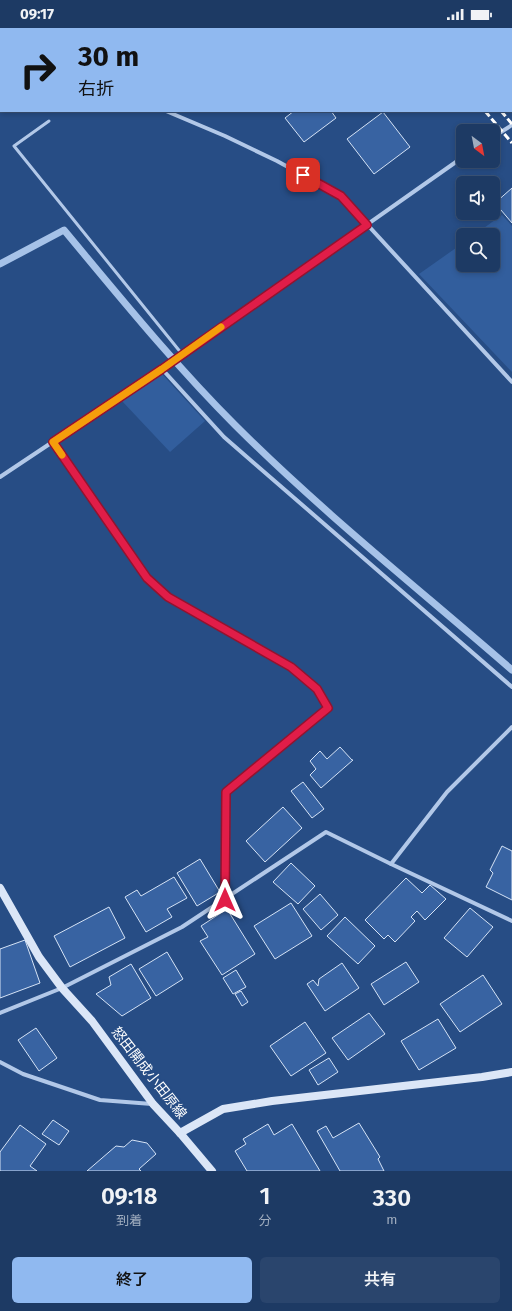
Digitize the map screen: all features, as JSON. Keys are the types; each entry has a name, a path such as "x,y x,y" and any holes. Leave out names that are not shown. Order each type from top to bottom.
{"main road":[{"name":"怒田開成小田原線","path":"0,888 39,957 62,988 92,1021 152,1104 180,1133 222,1109 272,1101 482,1077 512,1072"},
{"path":"180,1133 212,1171"}],"street":[{"path":"168,112 225,136 277,161 341,196 512,382"},
{"path":"500,133 512,125"},
{"path":"0,477 162,369 456,162"},
{"path":"162,369 224,437 512,687"},
{"path":"53,442 147,578 168,597 291,667 317,689 328,708 226,792 225,900"},
{"path":"391,864 447,792 512,727"},
{"path":"0,1013 62,988 182,927 326,832 512,921"},
{"path":"0,1062 23,1074 100,1100 152,1104"}],"lane":[{"path":"49,121 14,146 182,354"}],"shaded area":[{"path":"502,215 512,226 512,372 419,274 456,248 456,272 500,272 500,228 484,228 495,220 500,220 500,216"},
{"path":"162,374 205,421 170,452 122,401"}],"building":[{"path":"293,112 332,112 336,118 304,142 285,118"},
{"path":"383,112 410,147 374,174 347,139"},
{"path":"512,188 512,223 500,209 500,199"},
{"path":"340,747 353,760 321,788 310,775 316,769 310,761 320,751 327,759"},
{"path":"303,782 324,809 312,818 291,791"},
{"path":"283,807 302,828 265,862 246,841"},
{"path":"502,846 512,851 512,900 486,887 493,873 490,870"},
{"path":"200,859 220,892 197,906 177,873"},
{"path":"291,863 315,886 298,904 273,882"},
{"path":"174,877 187,898 167,909 172,917 146,932 125,897 137,890 141,896"},
{"path":"406,878 422,893 430,885 446,899 425,920 417,911 411,917 415,921 395,942 388,935 384,939 365,920"},
{"path":"320,894 338,915 321,930 303,909"},
{"path":"291,903 312,936 275,959 254,926"},
{"path":"109,907 125,938 70,967 54,936"},
{"path":"470,908 493,927 467,957 444,938"},
{"path":"227,909 255,954 222,975 200,941 208,937 201,926"},
{"path":"345,917 375,946 358,964 327,936"},
{"path":"25,940 40,983 0,998 0,949"},
{"path":"167,952 183,979 156,996 139,969"},
{"path":"406,962 419,982 384,1005 371,984"},
{"path":"342,963 359,988 325,1011 307,984 313,980 318,986 319,979"},
{"path":"131,964 151,998 122,1016 96,994 111,985 109,977"},
{"path":"236,970 246,987 233,994 223,978"},
{"path":"483,975 502,1004 460,1032 440,1004"},
{"path":"241,991 248,1002 242,1006 235,994"},
{"path":"369,1013 385,1034 348,1060 332,1038"},
{"path":"438,1019 456,1048 419,1070 401,1041"},
{"path":"305,1022 326,1053 291,1076 270,1046"},
{"path":"36,1028 57,1058 39,1071 18,1040"},
{"path":"329,1058 338,1072 318,1085 309,1070"},
{"path":"53,1120 69,1131 59,1145 42,1134"},
{"path":"359,1123 380,1157 378,1159 384,1171 340,1171 317,1131 326,1126 333,1138"},
{"path":"268,1124 274,1135 292,1124 320,1171 247,1171 235,1151 246,1144 243,1139"},
{"path":"20,1125 46,1144 30,1166 37,1171 0,1171 0,1152"},
{"path":"132,1140 147,1143 156,1154 139,1169 141,1171 87,1171 116,1146 124,1147"}],"waterway":[{"path":"0,264 64,230 126,305 190,378 235,425 302,489 512,670"}],"railway":[{"path":"486,112 512,143"},
{"path":"502,112 512,124"}],"slow traffic":[{"path":"62,455 53,442 162,369 221,327"}],"route":[{"path":"225,900 226,792 328,708 317,689 291,667 168,597 147,578 53,442 162,369 367,225 341,196 303,175"}]}
